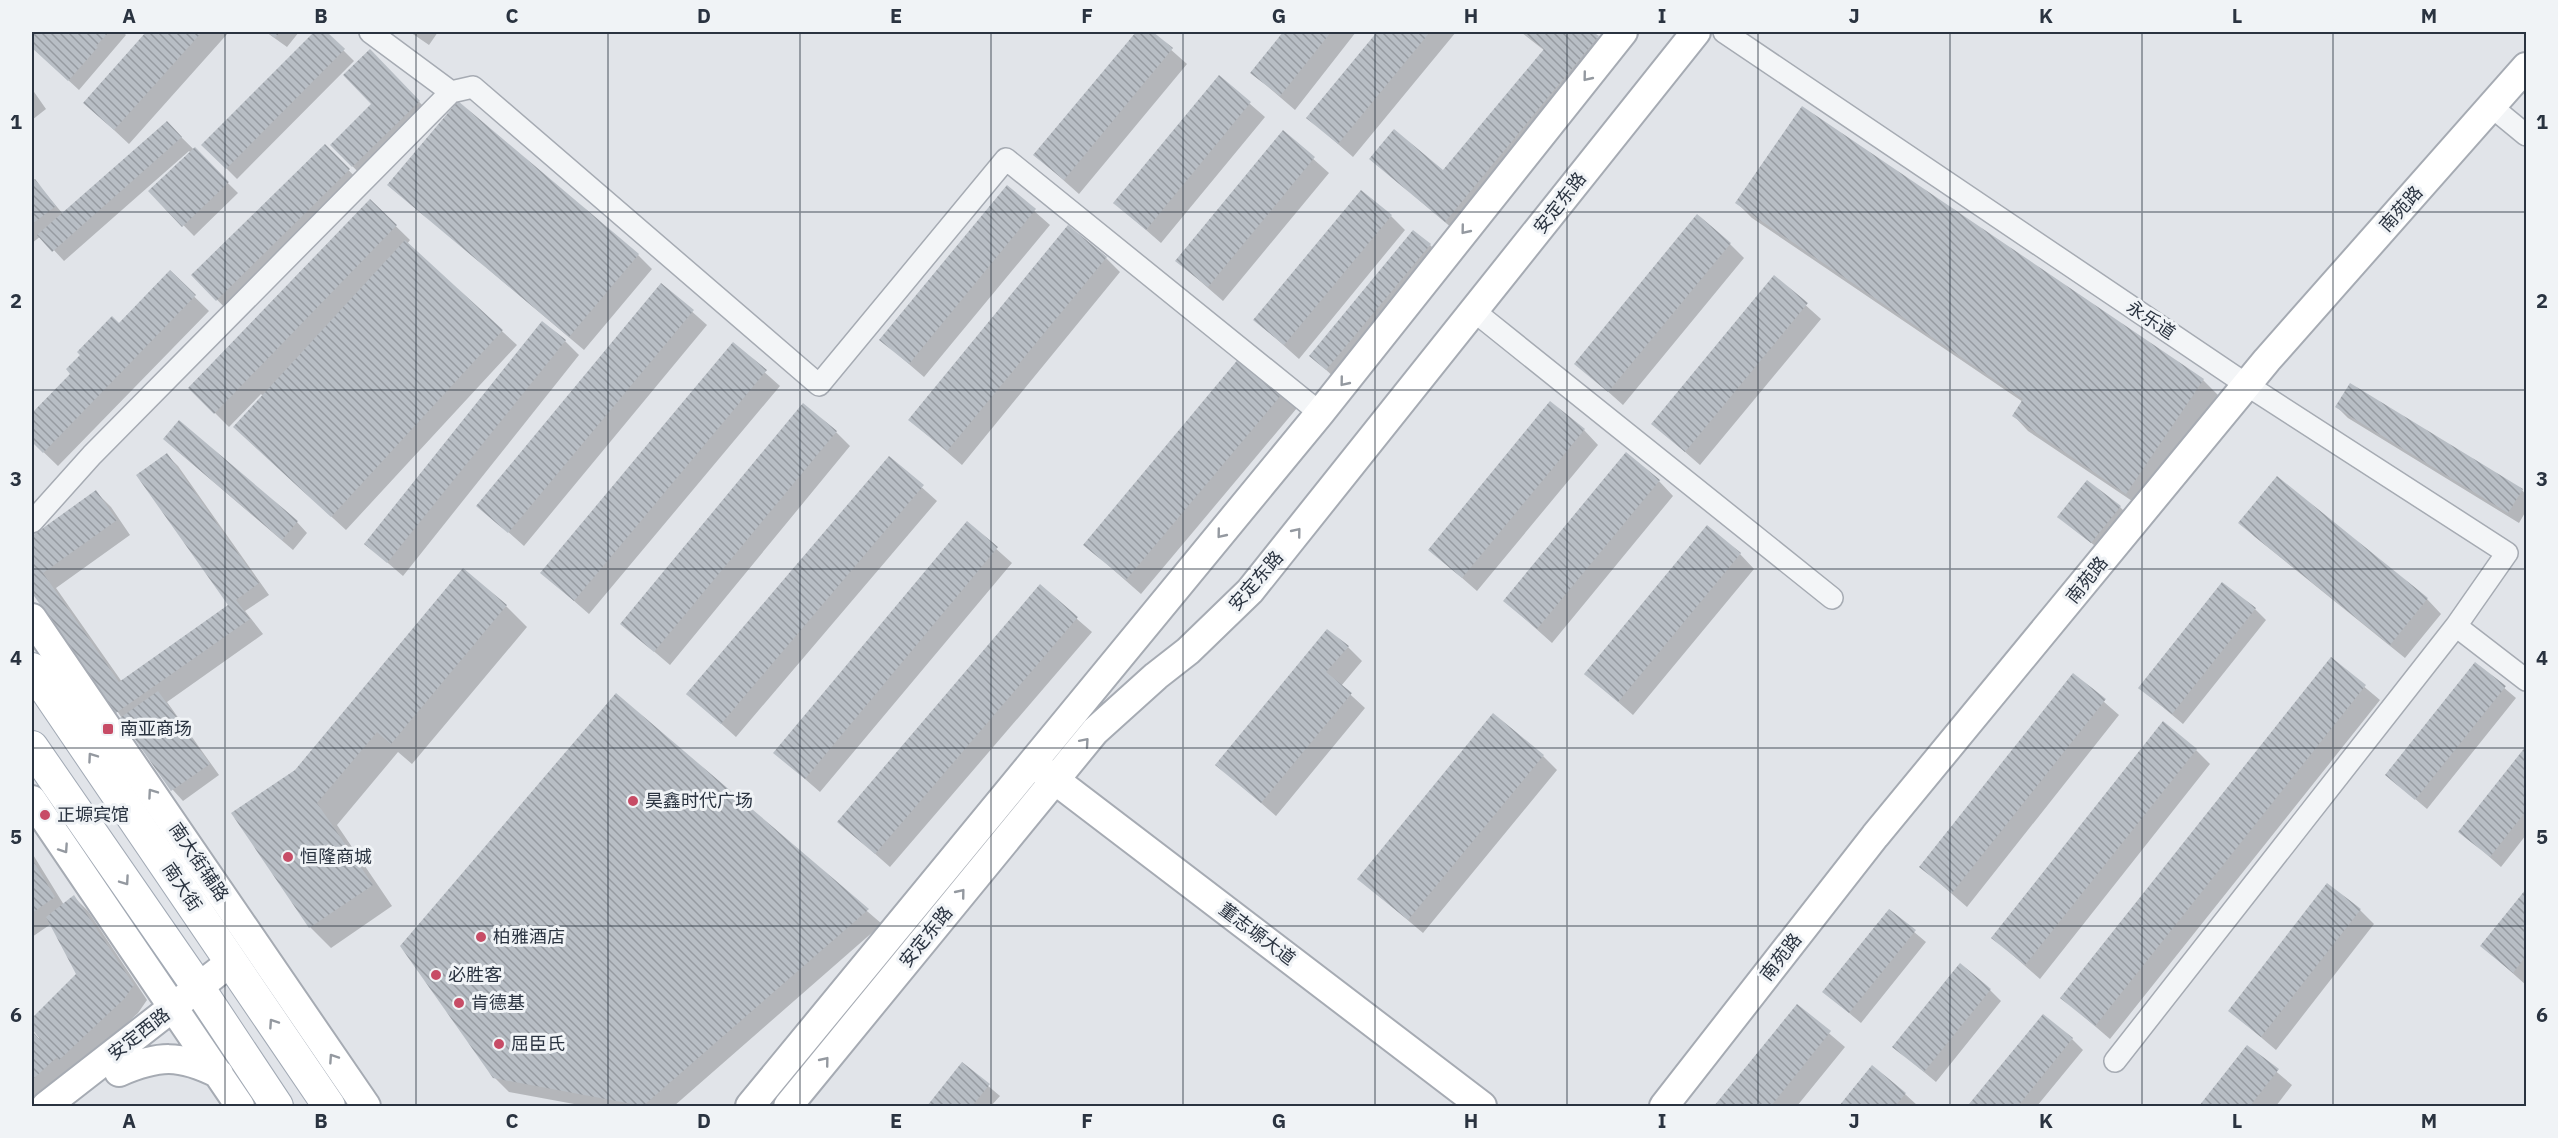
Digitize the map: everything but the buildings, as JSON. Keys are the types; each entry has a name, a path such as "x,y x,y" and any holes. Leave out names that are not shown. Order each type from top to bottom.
{"main road":[{"name":"南大街","path":"32,669 329,1107"},
{"path":"32,747 203,995 277,1107"}],"street":[{"path":"370,32 451,92"},
{"name":"安定东路","path":"750,1107 1320,412 1623,32"},
{"name":"安定东路","path":"788,1107 1095,730 1188,651 1250,591 1696,32"},
{"name":"永乐道","path":"1724,32 2251,387 2507,553 2456,626"},
{"name":"南苑路","path":"1664,1107 1875,836 2251,387 2495,110 2526,67"},
{"name":"南苑路","path":"2495,110 2526,82"},
{"path":"32,522 92,455 451,92 473,87 819,385 1006,159 1320,412"},
{"path":"2495,110 2526,135"},
{"path":"1474,311 1832,598"},
{"name":"南苑路","path":"1677,1107 1883,843 2251,387"},
{"name":"南大街辅路","path":"32,618 366,1107"},
{"path":"2115,1061 2456,626 2526,680"},
{"name":"董志塬大道","path":"1028,766 1462,1107"},
{"name":"董志塬大道","path":"1050,784 1482,1107"},
{"path":"32,800 240,1107"},
{"name":"安定西路","path":"46,1107 178,1015 237,969"},
{"name":"安定西路","path":"74,1107 119,1072 178,1015"},
{"path":"119,1072 144,1061 162,1058 186,1059 218,1073 270,1107"}],"place":[{"name":"南亚商场","path":"108,729"},
{"name":"昊鑫时代广场","path":"633,801"},
{"name":"正塬宾馆","path":"45,815"},
{"name":"恒隆商城","path":"288,857"},
{"name":"柏雅酒店","path":"481,937"},
{"name":"必胜客","path":"436,975"},
{"name":"肯德基","path":"459,1003"},
{"name":"屈臣氏","path":"499,1044"}]}
